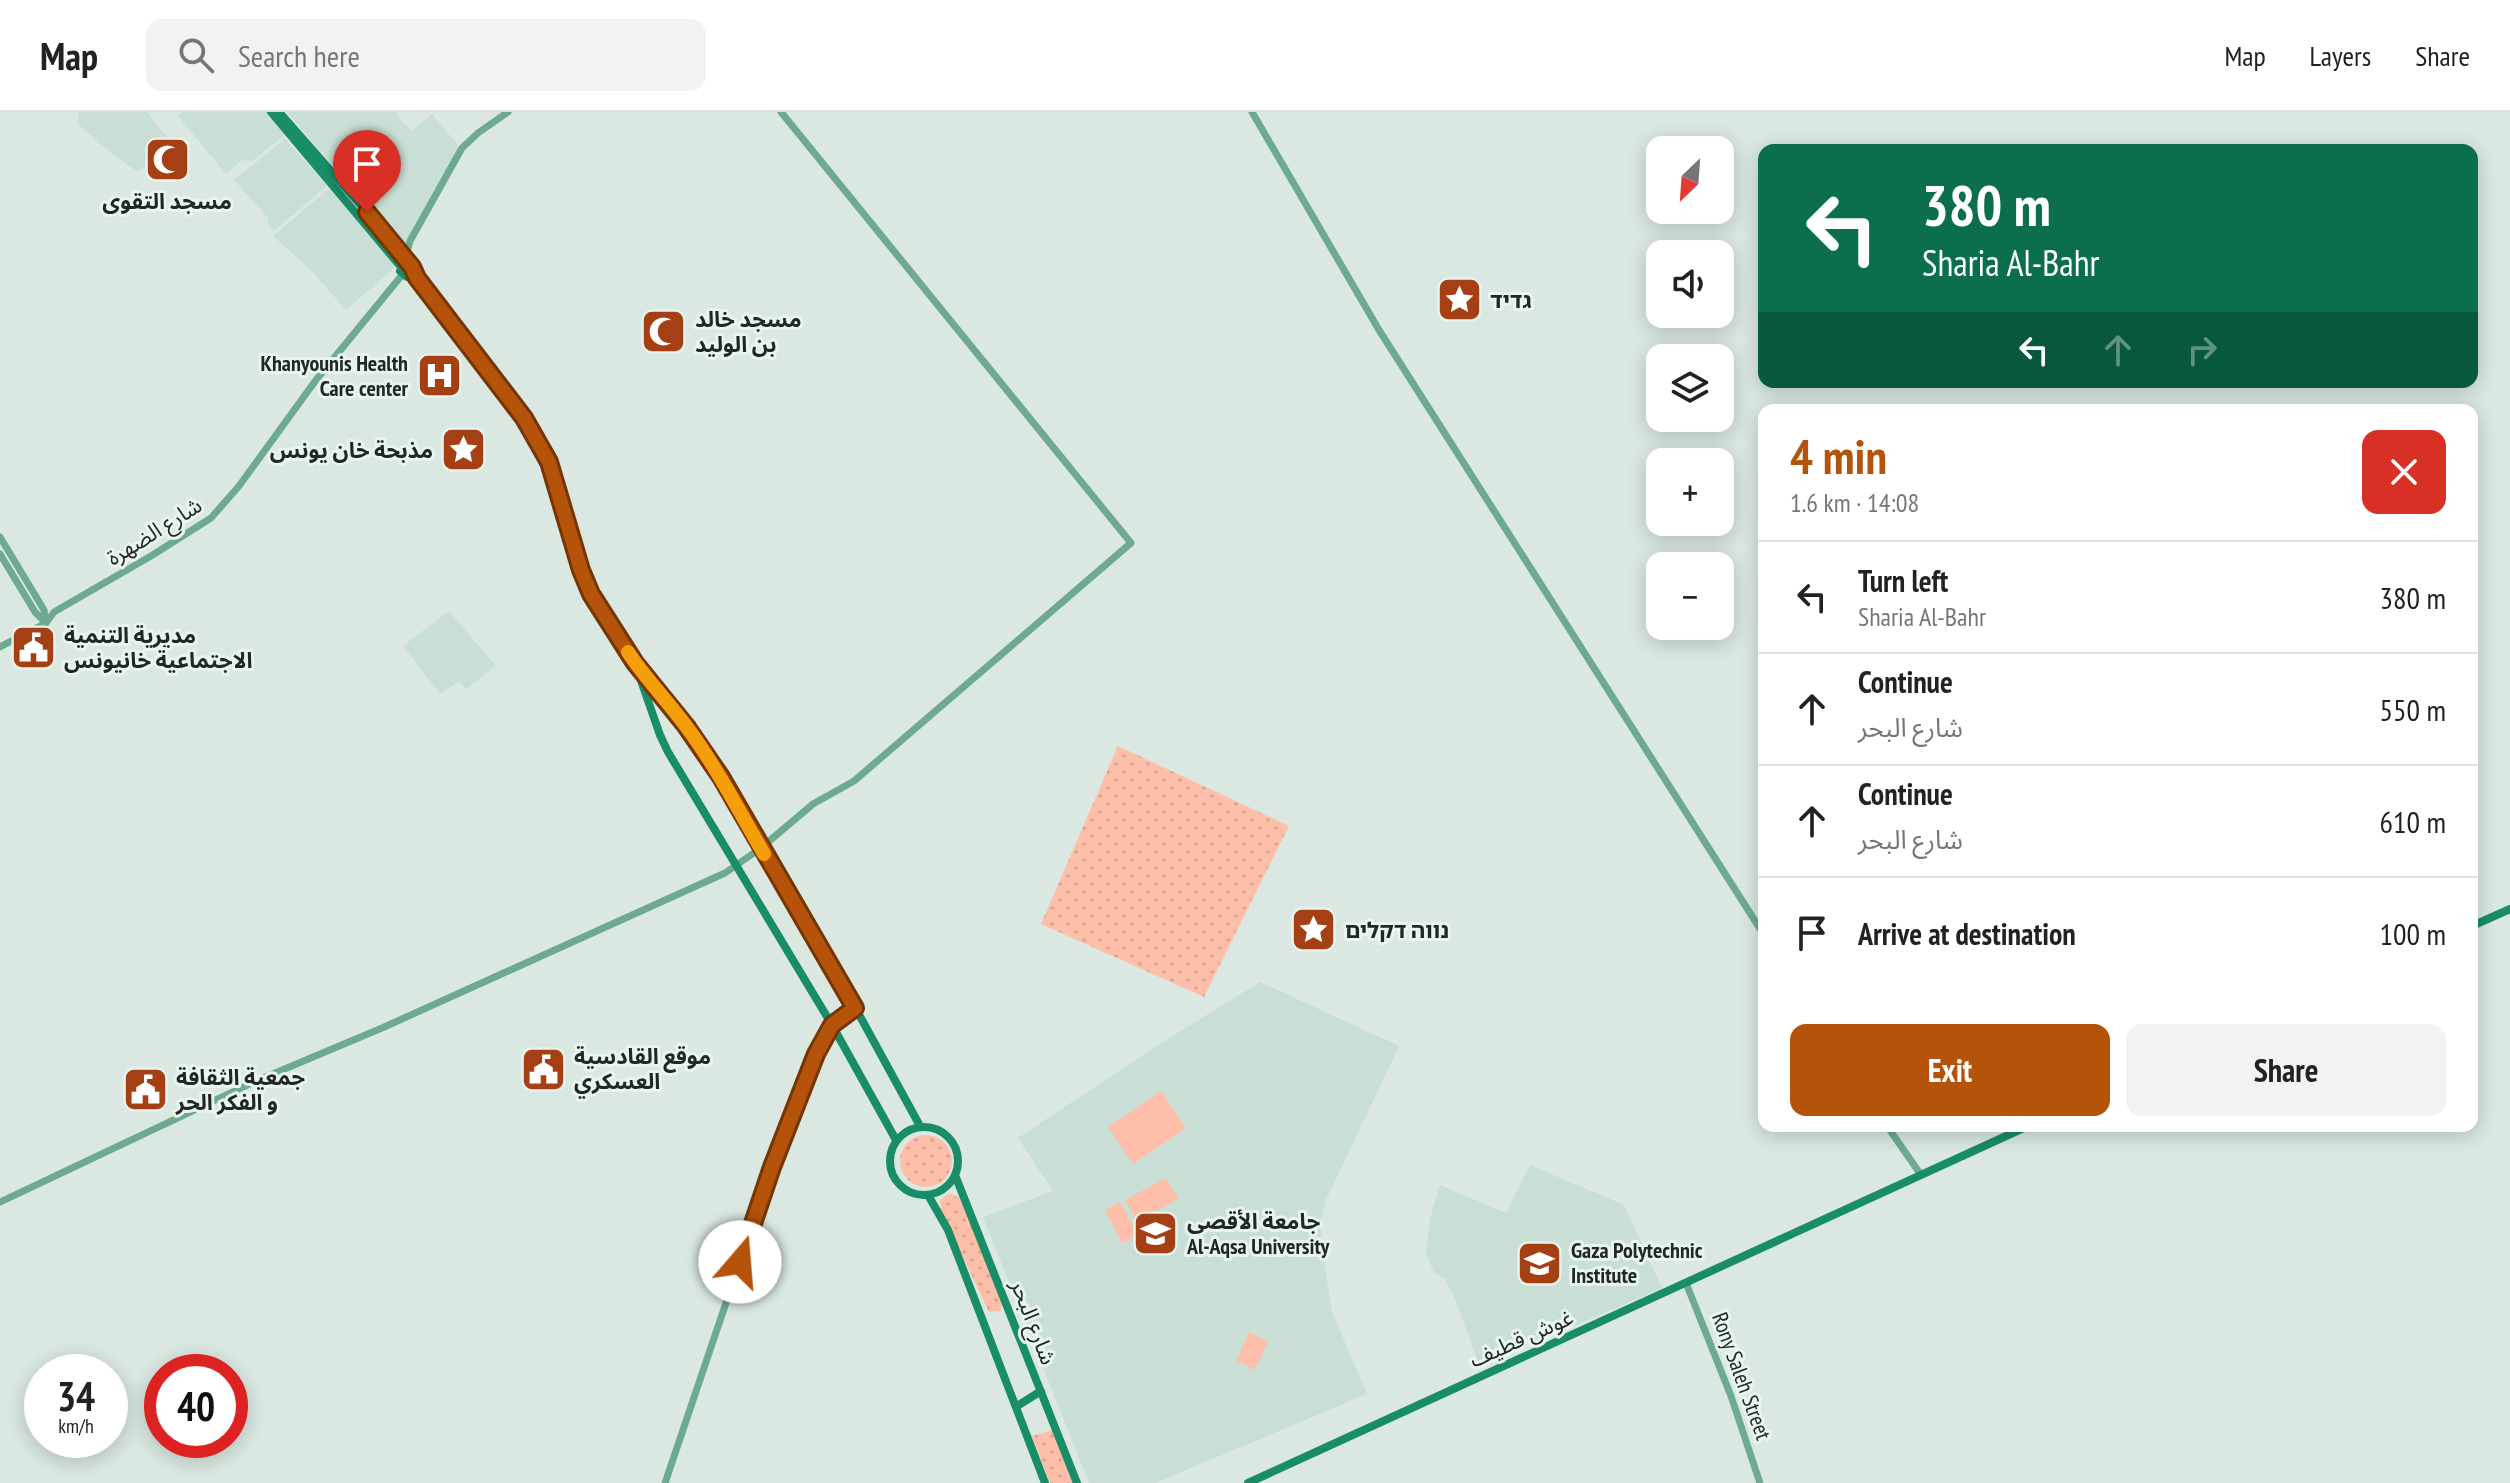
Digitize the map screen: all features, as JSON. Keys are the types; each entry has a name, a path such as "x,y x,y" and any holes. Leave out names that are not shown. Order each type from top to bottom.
{"main road":[{"path":"271,112 407,269 524,418 546,455 588,589 635,663 686,726 721,777 920,1126"},
{"path":"279,112 367,212 407,269"},
{"path":"635,663 660,735 832,1025 896,1140"},
{"path":"2478,923 2510,909"},
{"path":"920,1126 940,1130 955,1145 958,1155 955,1175 949,1185 928,1195 906,1190 892,1174 889,1162 896,1140 902,1133 920,1126"},
{"name":"غوش قطيف","path":"1248,1483 2015,1132"},
{"name":"شارع البحر","path":"955,1175 1077,1483"},
{"path":"928,1195 948,1230 1045,1483"},
{"path":"1017,1406 1041,1391"}],"street":[{"name":"شارع الضهرة","path":"0,647 46,623 54,612 211,518 239,486 323,371 407,269 410,241 462,148 508,112"},
{"path":"0,1202 256,1081 708,882 761,848 813,804 854,781 1131,543 781,112"},
{"path":"1252,112 1379,330 1758,926"},
{"path":"0,537 44,610 46,623"},
{"path":"0,554 35,612 46,623"},
{"path":"665,1483 802,1086 832,1025 855,1008"},
{"path":"1891,1132 1921,1175"},
{"name":"Rony Saleh Street","path":"1686,1283 1731,1396 1760,1483"}],"shaded area":[{"path":"79,112 147,112 173,145 138,172 77,123"},
{"path":"182,112 269,112 287,133 252,161 242,160 226,174 178,116"},
{"path":"287,112 397,112 411,131 432,114 460,148 403,247"},
{"path":"285,139 327,186 274,231 267,222 269,219 234,180"},
{"path":"330,188 395,264 346,310 312,271 273,236"},
{"path":"449,611 496,666 466,689 459,681 440,694 403,646"},
{"path":"1118,746 1289,826 1204,997 1041,924"},
{"name":"جامعة الأقصى Al-Aqsa University","path":"1260,982 1399,1046 1326,1200 1321,1222 1321,1246 1332,1312 1367,1394 1155,1483 1089,1483 983,1217 1053,1191 1018,1138"},
{"path":"1161,1091 1186,1128 1133,1164 1108,1127"},
{"path":"926,1135 945,1142 952,1161 945,1180 926,1187 907,1180 900,1161 907,1142"},
{"name":"Gaza Polytechnic Institute","path":"1530,1165 1624,1205 1662,1288 1536,1342 1530,1337 1478,1362 1454,1296 1444,1278 1434,1273 1426,1253 1430,1219 1440,1185 1506,1213"},
{"path":"1166,1178 1178,1199 1137,1222 1125,1200"},
{"path":"949,1193 962,1199 1003,1302 1000,1311 989,1312 941,1211 940,1200"},
{"path":"1120,1202 1138,1235 1122,1243 1105,1210"},
{"path":"1249,1332 1268,1341 1255,1370 1236,1361"},
{"path":"1053,1430 1074,1483 1050,1483 1032,1436"}],"slow traffic":[{"path":"628,652 721,777 764,854"}],"place":[{"name":"مسجد التقوى","path":"167,160"},
{"name":"גדיד","path":"1459,300"},
{"name":"مسجد خالد بن الوليد","path":"664,332"},
{"name":"Khanyounis Health Care center","path":"439,376"},
{"name":"مذبحة خان يونس","path":"464,450"},
{"name":"مديرية التنمية الاجتماعية خانيونس","path":"33,648"},
{"name":"נווה דקלים","path":"1314,930"},
{"name":"موقع القادسية العسكري","path":"543,1069"},
{"name":"جمعية الثقافة و الفكر الحر","path":"145,1090"},
{"name":"جامعة الأقصى Al-Aqsa University","path":"1156,1234"},
{"name":"Gaza Polytechnic Institute","path":"1540,1263"}],"route":[{"path":"367,212 412,267 542,447 591,594 635,663 686,726 721,777 855,1008 832,1025 816,1054 772,1167 740,1262"}]}
